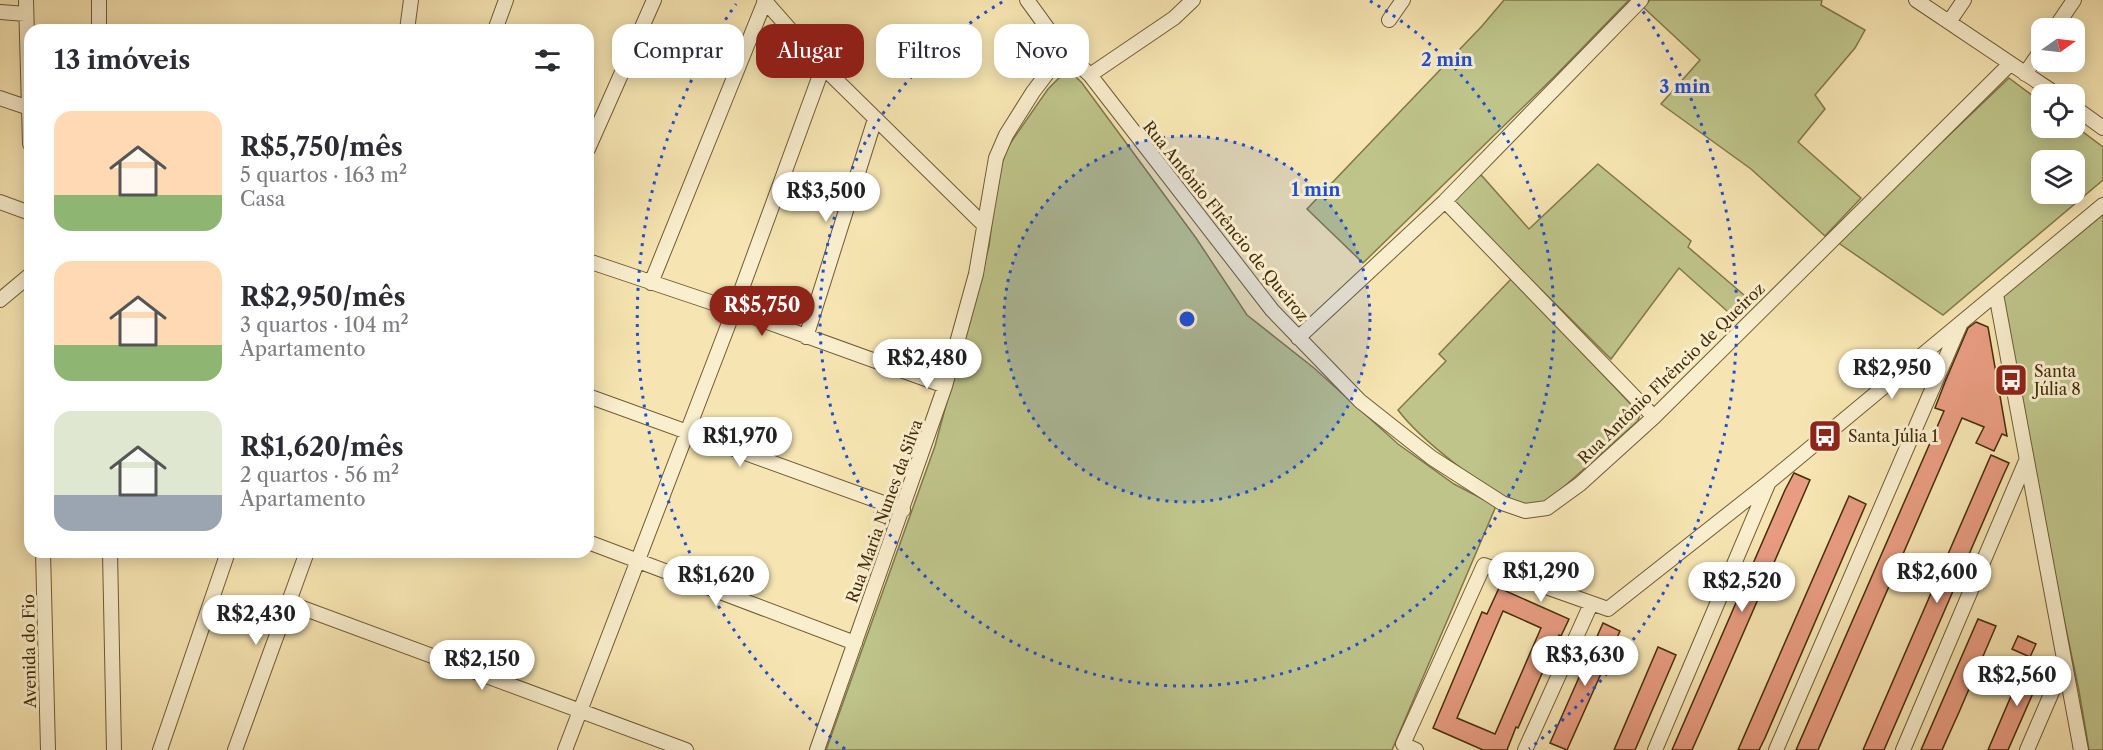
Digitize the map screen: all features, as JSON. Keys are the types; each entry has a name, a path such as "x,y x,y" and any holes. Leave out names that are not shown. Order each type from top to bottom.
{"street":[{"path":"99,0 99,24"},
{"path":"409,24 411,0"},
{"path":"497,24 506,0"},
{"path":"594,135 654,0"},
{"name":"Rua Antônio Flrêncio de Queiroz","path":"1027,0 1044,24"},
{"path":"1090,75 1173,18 1193,0"},
{"path":"1389,20 1404,0"},
{"path":"1298,338 1445,201 1641,0"},
{"path":"1916,0 2040,84"},
{"path":"1949,22 1964,0"},
{"path":"2062,18 2074,0"},
{"path":"651,283 764,1 785,24"},
{"path":"0,12 26,7 27,24"},
{"name":"Rua Antônio Flrêncio de Queiroz","path":"1090,75 1272,310 1360,401 1432,458 1502,503 1525,511 1547,508 1580,484 1654,417 2010,64"},
{"path":"2025,74 2031,65"},
{"path":"565,750 734,310 819,78"},
{"path":"835,78 984,225"},
{"name":"Rua Maria Nunes da Silva","path":"817,750 945,387 976,274 993,172 1006,135 1044,78"},
{"path":"0,98 24,106"},
{"path":"2085,114 2102,124"},
{"path":"806,337 875,119"},
{"path":"1445,201 1654,417"},
{"path":"0,202 24,211"},
{"path":"1416,750 1403,744 1484,565 1608,609 1769,482 2103,205"},
{"path":"594,263 734,310 945,387"},
{"path":"0,300 24,280"},
{"path":"1996,294 2080,750"},
{"path":"1776,750 1960,323"},
{"path":"594,398 903,510"},
{"path":"1903,750 2026,461"},
{"path":"1655,750 1769,482"},
{"path":"594,544 855,643"},
{"name":"Avenida do Fio","path":"43,558 48,750"},
{"path":"110,558 114,750"},
{"path":"160,750 226,558"},
{"path":"235,750 305,558"},
{"path":"289,603 687,750"},
{"path":"1526,750 1591,604"},
{"path":"2027,750 2064,664"}],"green space":[{"path":"1504,0 1629,0 1554,77 1363,263 1307,209 1482,26"},
{"path":"1650,0 1822,0 1821,5 1865,30 1855,48 1815,95 1825,109 1798,142 1861,198 1825,236 1751,169 1661,104 1700,60 1643,7"},
{"path":"1059,78 1077,78 1082,83 1196,238 1247,315 1314,368 1398,444 1454,484 1496,506 1392,750 826,750 935,446 989,246 997,179 1007,148 1048,89"},
{"path":"2009,78 2031,94 2031,138 2085,138 2085,134 2103,147 2103,180 2085,195 2085,150 2031,150 2031,204 2075,204 1943,315 1837,242"},
{"path":"1598,164 1691,241 1688,247 1751,301 1736,319 1679,268 1611,359 1453,202 1477,174 1482,176 1529,229"},
{"path":"2103,213 2103,750 2089,750 2079,691 1996,294"},
{"path":"1512,278 1640,414 1638,421 1549,500 1536,505 1523,504 1509,499 1474,478 1421,435 1398,410 1446,361 1439,354"}],"building":[{"path":"1976,322 1988,327 2007,436 2002,434 1994,451 1976,443 1984,427 1962,418 1818,750 1796,750 1944,411 1935,408 1945,382 1968,328"},
{"path":"1991,455 2009,463 1884,750 1863,750"},
{"path":"1794,473 1810,480 1704,723 1692,750 1672,750 1785,490"},
{"path":"1849,496 1866,504 1765,738 1759,750 1738,750"},
{"path":"1499,588 1569,619 1561,636 1559,635 1507,750 1483,750 1433,728 1482,612 1487,614","holes":["1503,611 1541,628 1495,734 1457,718"]},
{"path":"1978,619 1996,626 1960,710 1942,750 1921,750"},
{"path":"1603,623 1620,631 1567,750 1550,743"},
{"path":"2018,636 2036,644 2030,657 2012,649"},
{"path":"1658,647 1676,655 1635,750 1614,750"},
{"path":"2026,661 2044,668 2008,750 1988,750"}],"place":[{"name":"Santa Júlia 8","path":"2011,380"},
{"name":"Santa Júlia 1","path":"1825,436"}]}
